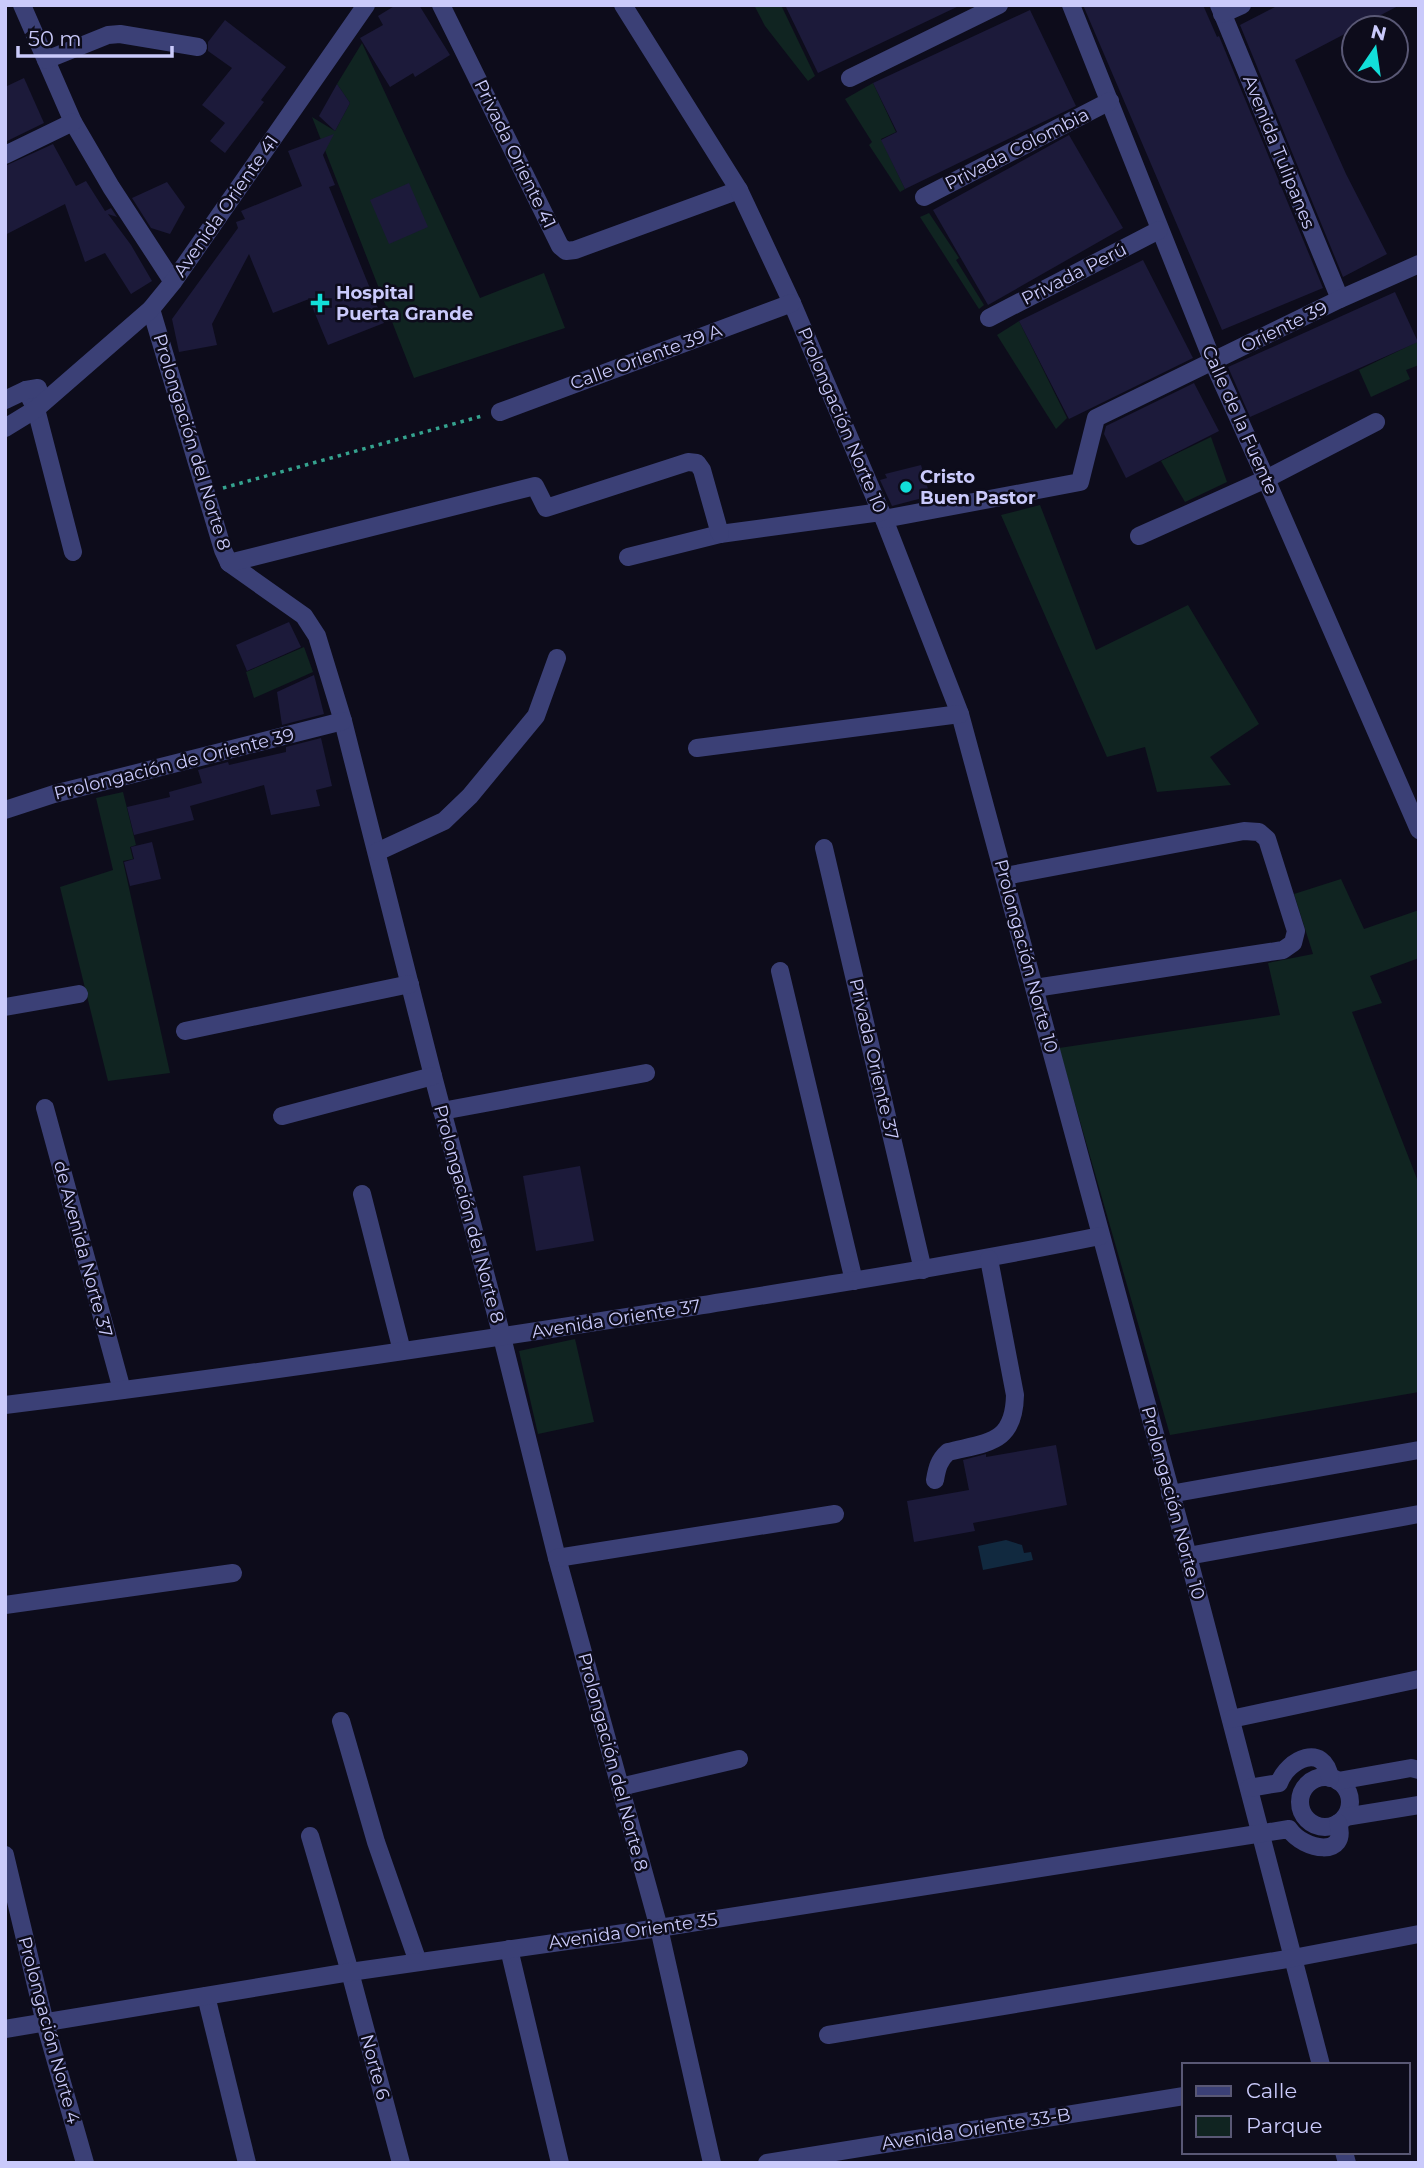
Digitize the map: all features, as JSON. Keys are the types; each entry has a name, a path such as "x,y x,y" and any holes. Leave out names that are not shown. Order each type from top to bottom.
{"street":[{"path":"22,5 73,122 111,187 173,282"},
{"name":"Avenida Oriente 41","path":"5,428 36,409 152,309 366,5"},
{"name":"Privada Oriente 41","path":"441,5 560,246 566,251 738,190"},
{"name":"Prolongación Norte 10","path":"623,5 738,190 792,303 883,515 960,714 1188,1556 1320,2063"},
{"path":"850,78 999,5"},
{"name":"Calle de la Fuente","path":"1071,5 1213,362 1419,831"},
{"path":"1221,9 1242,5"},
{"name":"Avenida Tulipanes","path":"1221,9 1340,299"},
{"path":"46,60 108,34 198,47"},
{"name":"Privada Colombia","path":"924,197 1110,101"},
{"path":"5,155 73,122"},
{"name":"Privada Perú","path":"989,318 1159,230"},
{"name":"Oriente 39","path":"883,515 1080,482 1096,418 1340,299 1419,264"},
{"name":"Calle Oriente 39 A","path":"500,412 792,303"},
{"name":"Prolongación del Norte 8","path":"152,309 204,493 229,563 304,616 317,636 343,721 557,1558 659,1928 712,2163"},
{"path":"5,400 26,390 62,385"},
{"path":"26,390 36,409 73,552"},
{"path":"1139,536 1266,480 1376,422"},
{"path":"229,563 535,486 546,508 688,462 697,463 702,470 720,534"},
{"path":"628,557 720,534 883,515"},
{"path":"377,852 444,821 470,796 536,716 557,658"},
{"path":"697,748 960,714"},
{"name":"Prolongación de Oriente 39","path":"5,810 54,794 343,721"},
{"path":"1005,876 1244,831 1259,832 1267,839 1296,930 1293,943 1283,950 1035,988"},
{"name":"Privada Oriente 37","path":"824,848 923,1270"},
{"path":"780,971 855,1281"},
{"path":"185,1031 410,984"},
{"path":"5,1007 79,994"},
{"path":"442,1111 646,1073"},
{"path":"282,1116 433,1076"},
{"name":"de Avenida Norte 37","path":"45,1108 122,1391"},
{"path":"362,1194 402,1351"},
{"name":"Avenida Oriente 37","path":"5,1405 502,1337 989,1259 1100,1236"},
{"path":"935,1480 938,1464 943,1456 948,1452 990,1442 1009,1427 1014,1414 1015,1395 989,1259"},
{"path":"1170,1493 1419,1450"},
{"path":"557,1558 835,1514"},
{"path":"1188,1556 1419,1514"},
{"path":"5,1605 233,1573"},
{"path":"1231,1719 1419,1679"},
{"path":"341,1721 376,1842 418,1962"},
{"path":"1249,1788 1279,1783 1283,1773 1291,1765 1312,1757 1320,1758 1325,1761 1334,1779 1349,1794 1350,1802 1342,1820"},
{"path":"620,1787 739,1759"},
{"path":"1416,1768 1334,1779 1321,1777 1306,1786 1302,1792 1301,1808 1315,1825 1331,1827 1342,1820 1419,1805"},
{"name":"Avenida Oriente 35","path":"5,2029 350,1972 659,1928 1289,1829 1295,1839 1305,1845 1327,1847 1338,1840 1342,1820"},
{"name":"Norte 6","path":"310,1836 401,2163"},
{"name":"Prolongación Norte 4","path":"5,1855 46,2023 85,2163"},
{"path":"828,2035 1293,1958 1419,1934"},
{"path":"509,1949 561,2163"},
{"path":"206,1996 247,2163"},
{"name":"Avenida Oriente 33-B","path":"767,2163 1182,2096"}],"path":[{"path":"204,493 500,412"}],"green space":[{"path":"754,5 781,5 815,76 808,81 765,26"},
{"path":"362,43 480,298 544,273 565,328 414,378 312,117 335,131 350,103 337,84"},
{"path":"873,83 896,132 881,139 905,189 900,192 869,145 872,142 845,99"},
{"path":"929,213 959,258 956,260 984,305 979,309 920,217"},
{"path":"1019,321 1067,418 1056,429 997,335"},
{"path":"1419,341 1419,365 1406,370 1410,379 1371,397 1359,370"},
{"path":"1211,437 1227,482 1185,502 1161,461"},
{"path":"1040,505 1096,650 1188,605 1259,724 1210,757 1231,785 1157,792 1145,747 1107,757 1001,515"},
{"path":"304,647 313,672 254,698 246,672"},
{"path":"123,792 136,845 130,847 133,859 123,861 170,1073 108,1081 60,887 113,870 96,798"},
{"path":"1341,879 1364,929 1419,910 1419,958 1370,976 1382,1003 1352,1012 1419,1184 1419,1392 1170,1435 1059,1048 1280,1015 1268,963 1313,954 1294,894"},
{"path":"575,1339 594,1422 538,1434 519,1351"}],"water":[{"path":"1006,1540 1022,1545 1024,1553 1031,1552 1033,1560 983,1570 978,1546"}],"building":[{"path":"396,5 419,5 450,55 415,77 413,73 390,87 360,38 383,25 378,16"},
{"path":"785,5 961,5 818,73"},
{"path":"1083,5 1203,5 1217,37 1219,36 1323,288 1222,330"},
{"path":"1279,5 1400,5 1383,14 1340,14 1340,36 1295,60 1346,174 1387,254 1343,277 1240,25"},
{"path":"1030,10 1076,106 905,189 881,140 897,132 873,83"},
{"path":"225,20 286,67 261,100 264,102 225,153 210,141 225,123 202,105 232,68 208,51 208,42"},
{"path":"24,78 44,123 5,142 5,87"},
{"path":"337,84 350,103 335,131 319,116"},
{"path":"334,134 323,155 335,185 329,187 384,323 328,345 309,299 273,313 249,254 212,324 217,345 179,352 172,319 238,228 236,222 245,219 241,211 302,186 288,151"},
{"path":"1069,135 1123,228 988,305 933,210"},
{"path":"53,144 76,186 86,181 105,211 111,208 117,217 108,214 131,245 152,281 131,294 105,253 85,262 65,204 5,235 5,166"},
{"path":"167,182 185,207 170,234 151,228 132,198"},
{"path":"409,183 428,227 389,244 370,200"},
{"path":"1143,260 1193,358 1069,419 1019,321"},
{"path":"1395,292 1418,342 1250,417 1228,367"},
{"path":"1194,383 1219,431 1126,478 1104,434 1106,426"},
{"name":"Cristo Buen Pastor","path":"921,465 930,496 892,506 880,480 887,478 885,474"},
{"path":"289,622 301,647 247,671 236,645"},
{"path":"314,675 324,714 282,725 277,692"},
{"path":"321,738 332,786 316,790 320,806 271,815 264,785 190,806 194,820 134,835 127,807 170,797 169,792 202,783 198,770 286,752 286,747"},
{"path":"152,842 161,879 130,886 124,862 134,859 131,847"},
{"path":"580,1166 594,1241 536,1251 523,1176"},
{"path":"1056,1445 1067,1505 973,1523 975,1531 914,1542 907,1501 969,1490 963,1460 986,1454 986,1457"}],"place":[{"name":"Hospital Puerta Grande","path":"320,303"},
{"name":"Cristo Buen Pastor","path":"906,487"}]}
